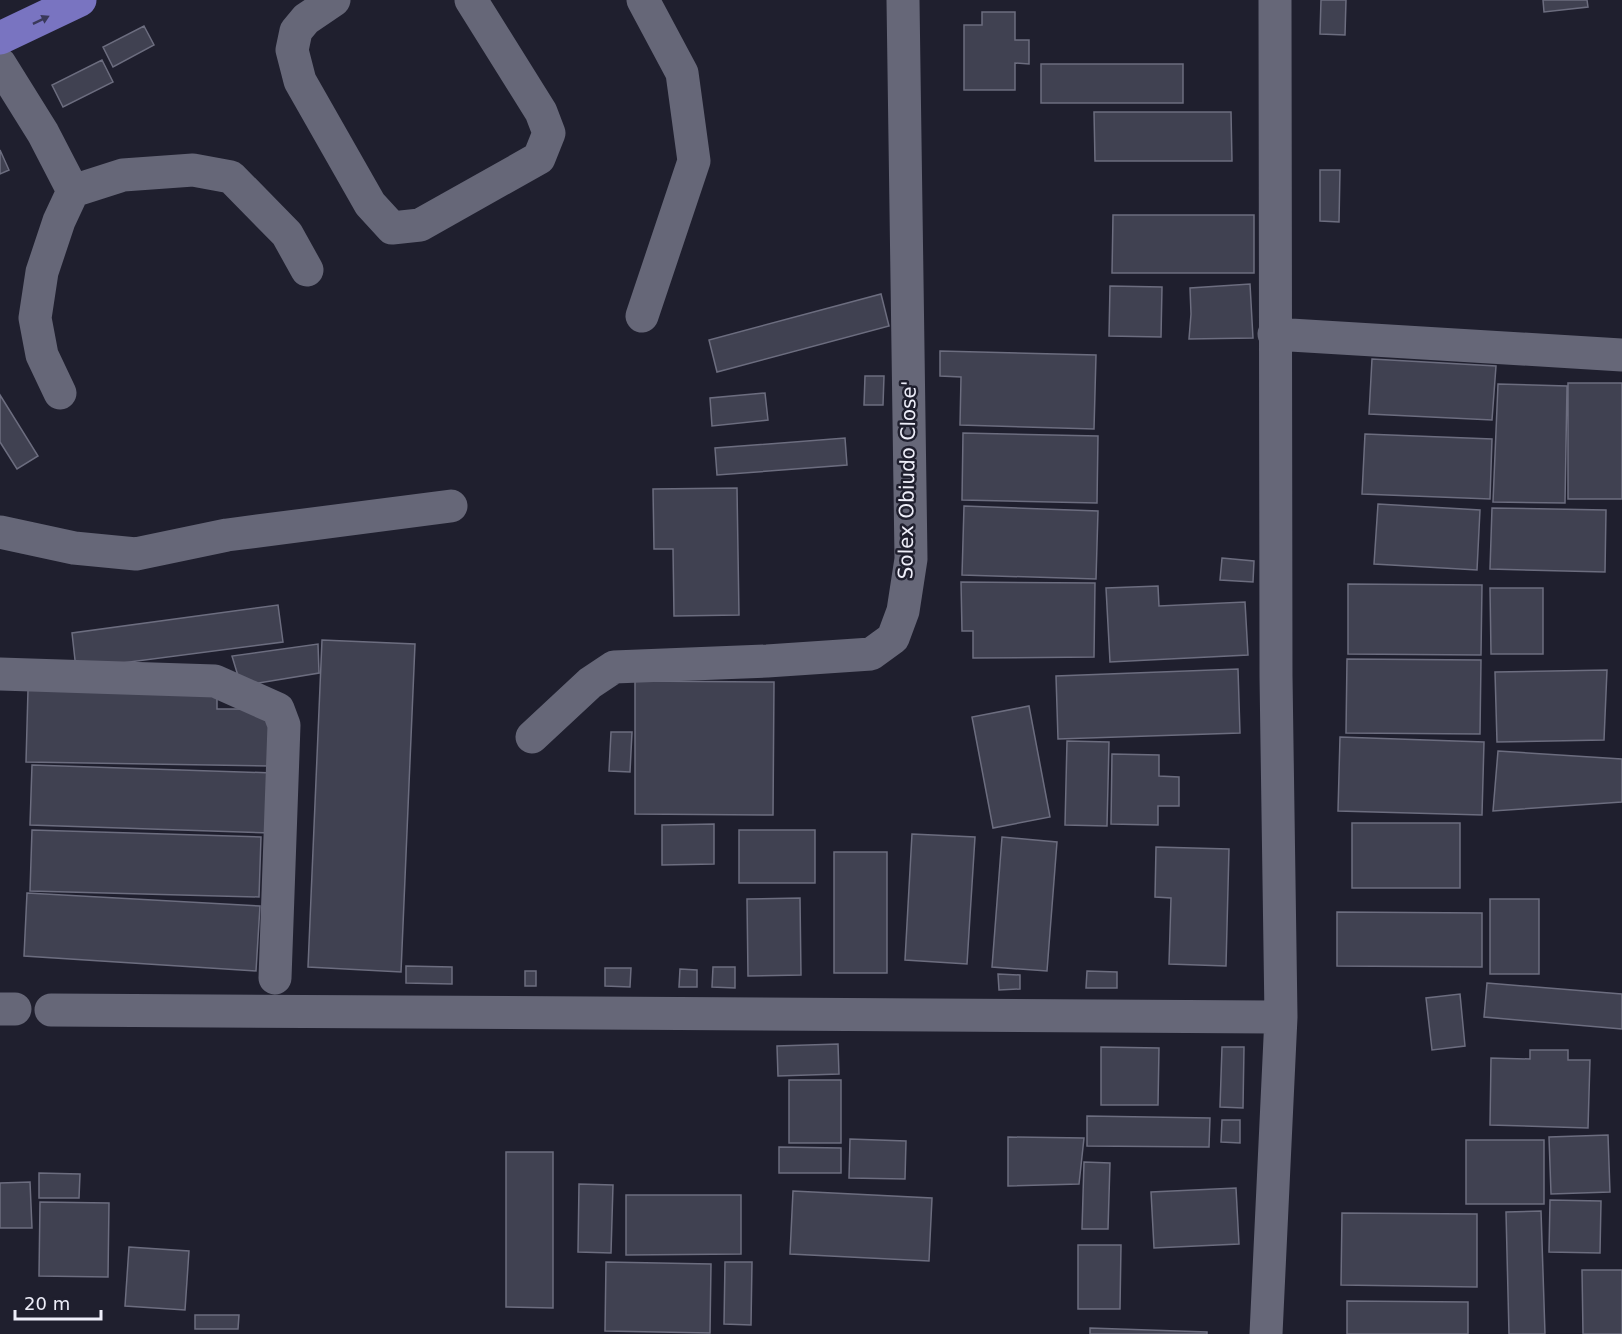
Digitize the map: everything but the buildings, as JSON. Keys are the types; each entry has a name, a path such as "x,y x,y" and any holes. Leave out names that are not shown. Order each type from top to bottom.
{"main road":[{"path":"0,39 80,0"}],"street":[{"path":"334,0 306,19 296,31 292,50 300,81 370,204 392,228 420,225 538,158 549,134 541,112 471,0"},
{"path":"642,316 694,161 682,73 643,0"},
{"name":"Solex Obiudo Close'","path":"532,737 590,683 615,667 871,654 893,638 903,611 911,559 903,0"},
{"path":"1266,1334 1281,1017 1276,676 1275,0"},
{"path":"0,64 43,133 73,191"},
{"path":"60,393 42,355 35,318 42,272 59,221 73,191 123,175 193,170 231,177 287,234 307,270"},
{"path":"1274,334 1622,355"},
{"path":"0,532 74,548 136,554 227,535 451,506"},
{"path":"0,674 215,681 278,709 284,725 275,978"},
{"path":"51,1011 1281,1017"}]}
